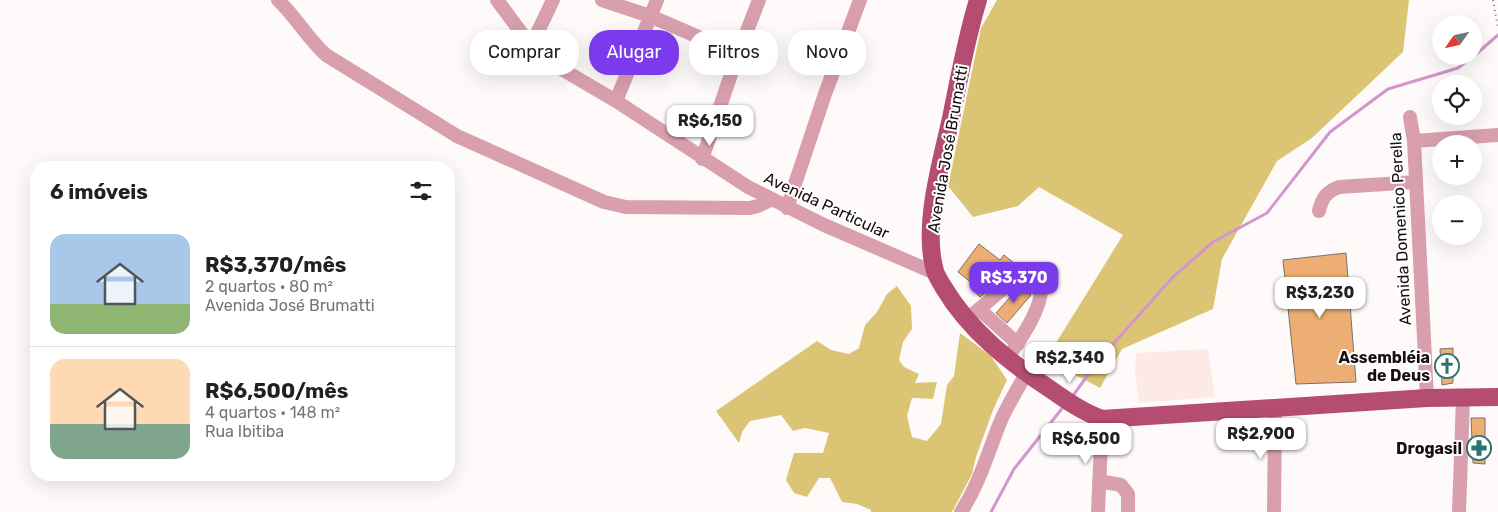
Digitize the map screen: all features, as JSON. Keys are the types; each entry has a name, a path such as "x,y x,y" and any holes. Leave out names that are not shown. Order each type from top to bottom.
{"main road":[{"name":"Avenida José Brumatti","path":"973,1 931,218 930,246 935,273 950,298 972,314 1007,359 1026,374 1087,414 1102,419 1427,398 1498,397"}],"street":[{"path":"278,0 303,27 313,43 326,55 457,136 604,202 626,207 750,208 771,200"},
{"name":"Avenida Particular","path":"497,0 519,30"},
{"path":"539,30 553,0"},
{"path":"602,0 650,16 689,33"},
{"path":"616,100 657,0"},
{"path":"747,30 759,0"},
{"path":"787,208 825,94 860,0"},
{"name":"Avenida Particular","path":"571,75 616,100 748,188 787,208 935,273"},
{"path":"702,159 731,75"},
{"name":"Avenida Domenico Perella","path":"1410,117 1414,141 1427,398"},
{"path":"1414,141 1498,134"},
{"path":"1319,211 1324,196 1331,190 1339,187 1416,182"},
{"path":"1007,359 1018,344 1040,300 1040,291 1025,277 1016,278 972,314 1018,344"},
{"path":"961,512 982,473 1002,419 1026,374"},
{"path":"1459,512 1463,398"},
{"path":"1274,512 1276,408"},
{"path":"1098,512 1102,419"},
{"path":"1099,480 1121,485 1128,494 1128,512"}],"path":[{"path":"1493,0 1498,27"}],"shaded area":[{"path":"997,0 1409,0 1403,52 1312,138 1277,161 1222,259 1213,309 1122,349 1100,388 1046,359 1123,235 1039,187 1018,206 973,217 948,186 981,28"},
{"path":"897,286 911,306 912,329 903,342 899,360 904,367 919,374 915,383 937,382 933,399 912,398 907,416 912,437 927,441 941,424 947,385 954,376 960,333 991,356 1007,380 993,410 972,474 952,512 871,512 871,510 857,504 842,502 830,478 819,478 807,497 794,493 786,480 794,453 823,453 829,433 805,428 793,431 781,415 750,421 742,432 739,443 716,411 817,341 831,350 849,354 859,348 865,325 877,312 887,294"},
{"path":"1208,349 1215,397 1139,403 1135,371 1136,353"}],"building":[{"path":"979,244 1000,260 1004,255 1014,263 998,282 980,297 974,291 977,287 958,272"},
{"path":"1346,253 1356,382 1296,384 1283,260"},
{"path":"1020,286 1031,295 1007,323 996,313"},
{"name":"Assembléia de Deus","path":"1453,348 1453,383 1442,385 1440,349"},
{"name":"Drogasil","path":"1471,418 1485,418 1485,464 1473,463"}],"waterway":[{"path":"1482,49 1498,35"},
{"path":"1072,397 1098,361 1173,277 1213,242 1267,213 1330,132 1388,89 1458,68 1462,65"},
{"path":"991,512 1014,469 1064,406"}],"place":[{"name":"Assembléia de Deus","path":"1447,366"},
{"name":"Drogasil","path":"1479,448"}]}
